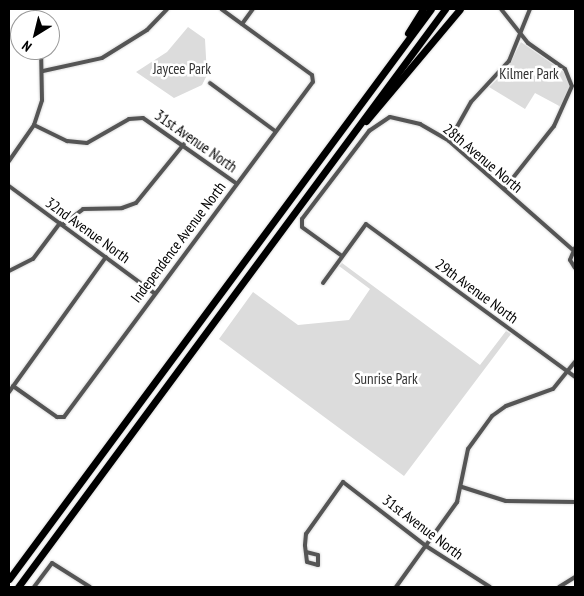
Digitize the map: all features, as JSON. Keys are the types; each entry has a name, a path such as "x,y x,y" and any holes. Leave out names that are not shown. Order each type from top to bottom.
{"highway":[{"path":"378,79 423,9"},
{"path":"9,579 431,9"},
{"path":"19,586 445,9"},
{"path":"351,135 460,9"},
{"path":"9,574 29,552"}],"street":[{"path":"43,71 102,58 148,30 167,9"},
{"path":"220,9 242,24 253,9"},
{"path":"501,9 518,32 565,69 572,86 554,126 504,189"},
{"path":"449,141 471,102 506,65 518,32 530,9"},
{"name":"Independence Avenue North","path":"13,386 61,419 313,78 242,24"},
{"path":"9,161 34,125 42,100 42,60"},
{"path":"210,83 275,131"},
{"name":"28th Avenue North","path":"342,256 302,227 302,219 368,131 383,119 397,117 420,124 449,141 574,249"},
{"name":"31st Avenue North","path":"34,125 67,141 86,143 129,120 143,118 184,144 236,183"},
{"path":"9,270 33,258 61,224 83,209 122,208 136,203 184,144"},
{"name":"32nd Avenue North","path":"9,186 154,293"},
{"name":"29th Avenue North","path":"342,256 366,224 575,376"},
{"path":"574,249 570,260 575,268"},
{"path":"322,283 342,256"},
{"path":"9,392 106,257"},
{"path":"396,587 458,502 468,449 492,416 506,406 547,392 568,372 575,362"},
{"name":"31st Avenue North","path":"306,552 306,534 343,482 426,546 490,587"},
{"path":"462,487 506,501 575,502"},
{"path":"306,552 318,555 318,565 309,565 306,552"},
{"path":"34,587 52,563 90,587"},
{"path":"559,587 575,577"}],"green space":[{"name":"Jaycee Park","path":"188,27 205,39 207,75 202,85 174,98 136,72 167,52"},
{"name":"Kilmer Park","path":"521,42 564,72 570,86 563,108 535,93 525,109 489,87 505,72"},
{"name":"Sunrise Park","path":"342,263 480,365 506,331 511,334 404,476 219,339 253,292 298,325 349,320 370,289 339,266"}]}
